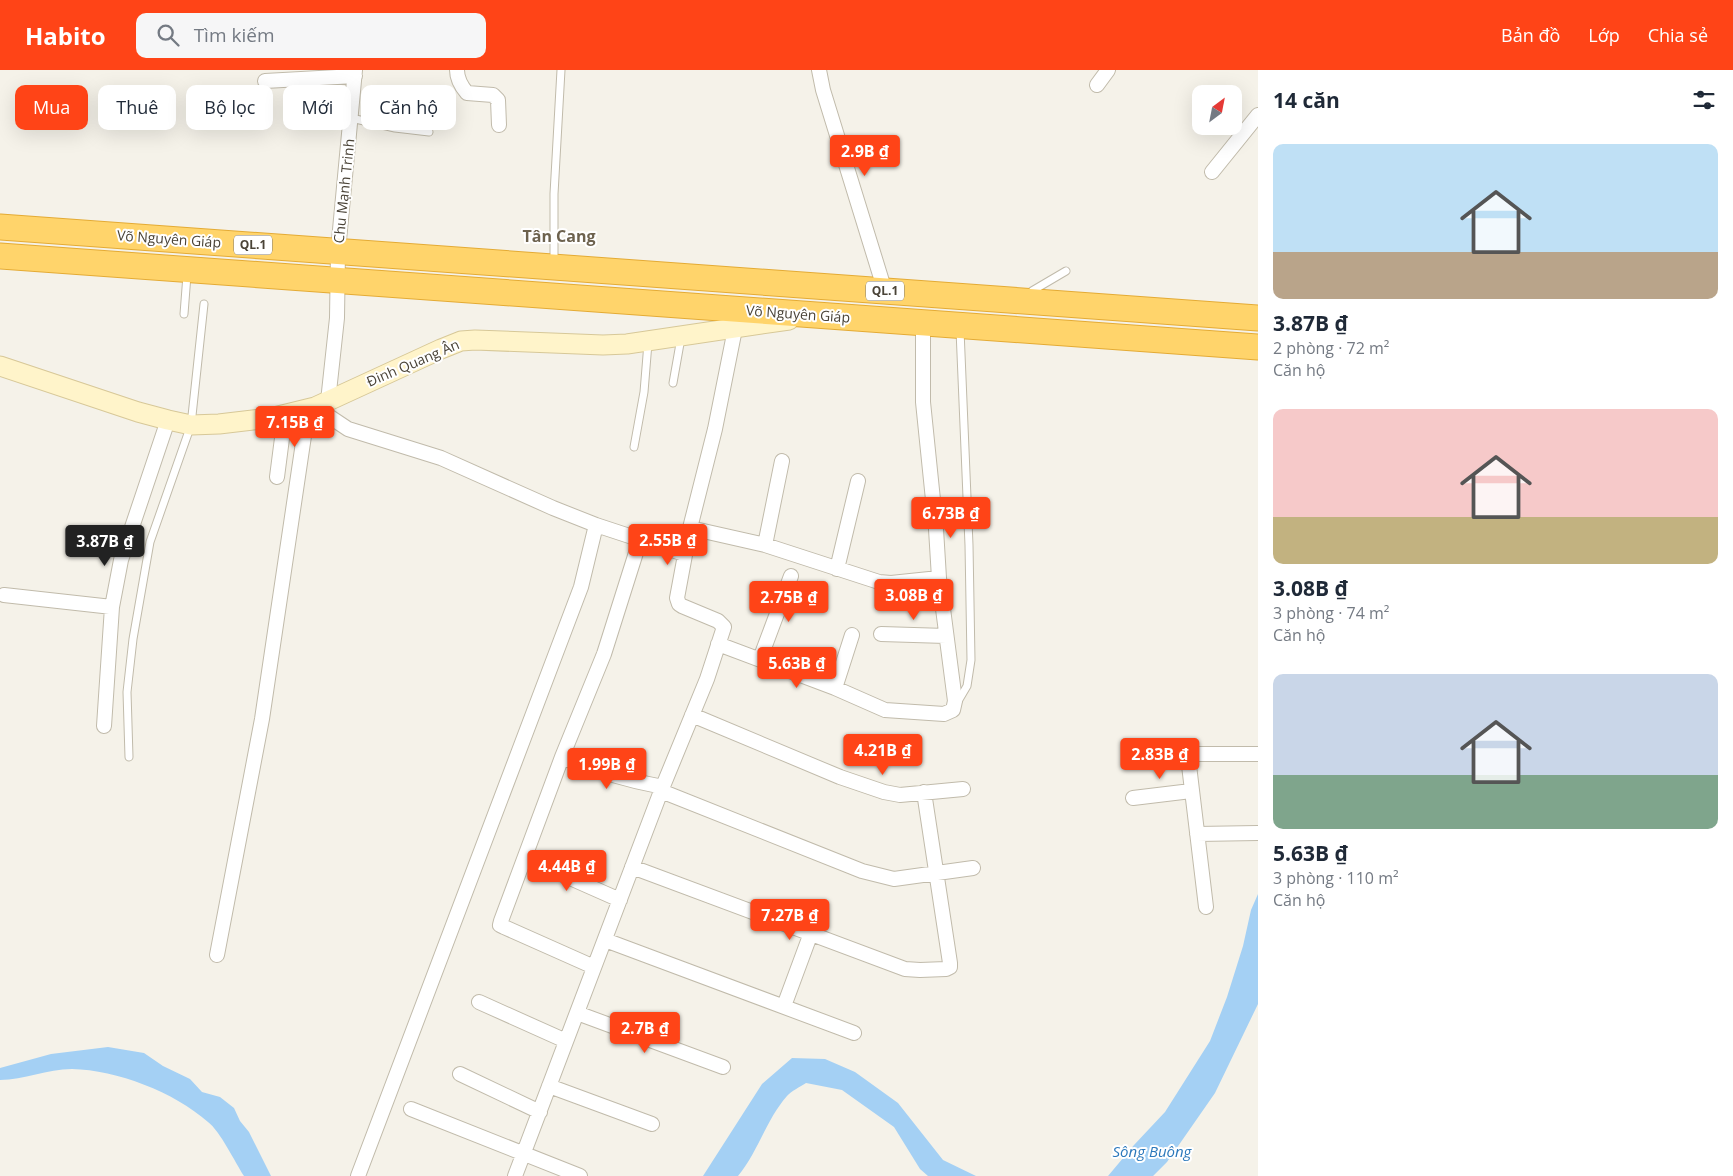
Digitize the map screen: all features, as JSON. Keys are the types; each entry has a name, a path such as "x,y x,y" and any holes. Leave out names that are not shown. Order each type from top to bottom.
{"highway":[{"name":"Võ Nguyên Giáp","path":"0,227 1258,318"},
{"name":"Võ Nguyên Giáp","path":"0,256 1258,347"}],"street":[{"path":"457,70 458,79 467,93 493,95 498,100 499,126"},
{"path":"819,70 823,90 885,291"},
{"path":"1097,85 1108,70"},
{"path":"265,81 314,80 355,73"},
{"name":"Chu Mạnh Trinh","path":"351,118 355,73"},
{"path":"1212,172 1258,116"},
{"name":"Chu Mạnh Trinh","path":"217,955 262,719 317,406 337,318 329,280 348,252 351,130"},
{"name":"Đinh Quang Ân","path":"0,366 138,412 168,420 191,425 219,424 270,418 317,406 461,341 603,345 648,342 802,318 840,317"},
{"path":"718,644 835,688 885,710 944,714 953,710 955,701 939,578 923,402 923,323"},
{"path":"515,1176 662,789 707,679 724,627 682,606 677,601 684,554 716,428 735,329"},
{"path":"317,406 348,429 441,458 552,508 596,525 684,554"},
{"path":"277,477 285,415"},
{"path":"104,726 112,607 121,560 168,420"},
{"path":"765,545 782,461"},
{"path":"837,569 858,481"},
{"path":"358,1176 580,587 596,525"},
{"path":"690,528 765,545 879,582 891,583 939,578"},
{"path":"594,967 500,925 500,921 562,757 604,654 640,540"},
{"path":"760,659 791,576"},
{"path":"4,595 112,607"},
{"path":"882,634 946,636"},
{"path":"835,688 852,635"},
{"path":"692,715 840,777 872,788 900,795 963,789"},
{"path":"1206,907 1188,757 1192,754 1258,754"},
{"path":"562,757 610,776 662,789 862,871 881,877 894,879 973,868"},
{"path":"1133,798 1192,791"},
{"path":"632,867 905,969 946,969 950,967 924,792"},
{"path":"1196,834 1258,833"},
{"path":"525,858 620,900"},
{"path":"784,1006 810,934"},
{"path":"605,940 854,1033"},
{"path":"479,1002 566,1041"},
{"path":"577,1013 723,1067"},
{"path":"460,1074 540,1112"},
{"path":"549,1086 652,1124"},
{"path":"411,1109 580,1176"}],"lane":[{"path":"554,267 554,194 561,70"},
{"path":"351,118 395,128 429,132"},
{"path":"184,314 187,270"},
{"path":"1031,302 1032,291 1066,271"},
{"path":"129,757 127,692 133,639 150,542 191,425 204,304"},
{"path":"953,710 967,686 971,660 969,545 959,326"},
{"path":"672,384 682,337"},
{"path":"634,447 644,392 648,342"}],"water":[{"name":"Sông Buông","path":"1258,894 1258,1004 1215,1093 1167,1162 1153,1176 1108,1176 1165,1112 1210,1041 1227,997 1243,946 1251,910"},
{"path":"108,1047 144,1053 163,1066 190,1079 202,1092 220,1097 234,1108 240,1121 249,1132 271,1176 244,1176 213,1126 179,1101 126,1078 89,1070 63,1069 9,1080 0,1080 0,1068 51,1054"},
{"path":"792,1058 825,1059 855,1072 898,1103 943,1160 976,1176 928,1176 920,1169 894,1127 842,1090 806,1083 789,1094 780,1105 751,1157 738,1176 703,1176 762,1084"}],"district":[{"name":"Tân Cang","path":"559,236"}]}
